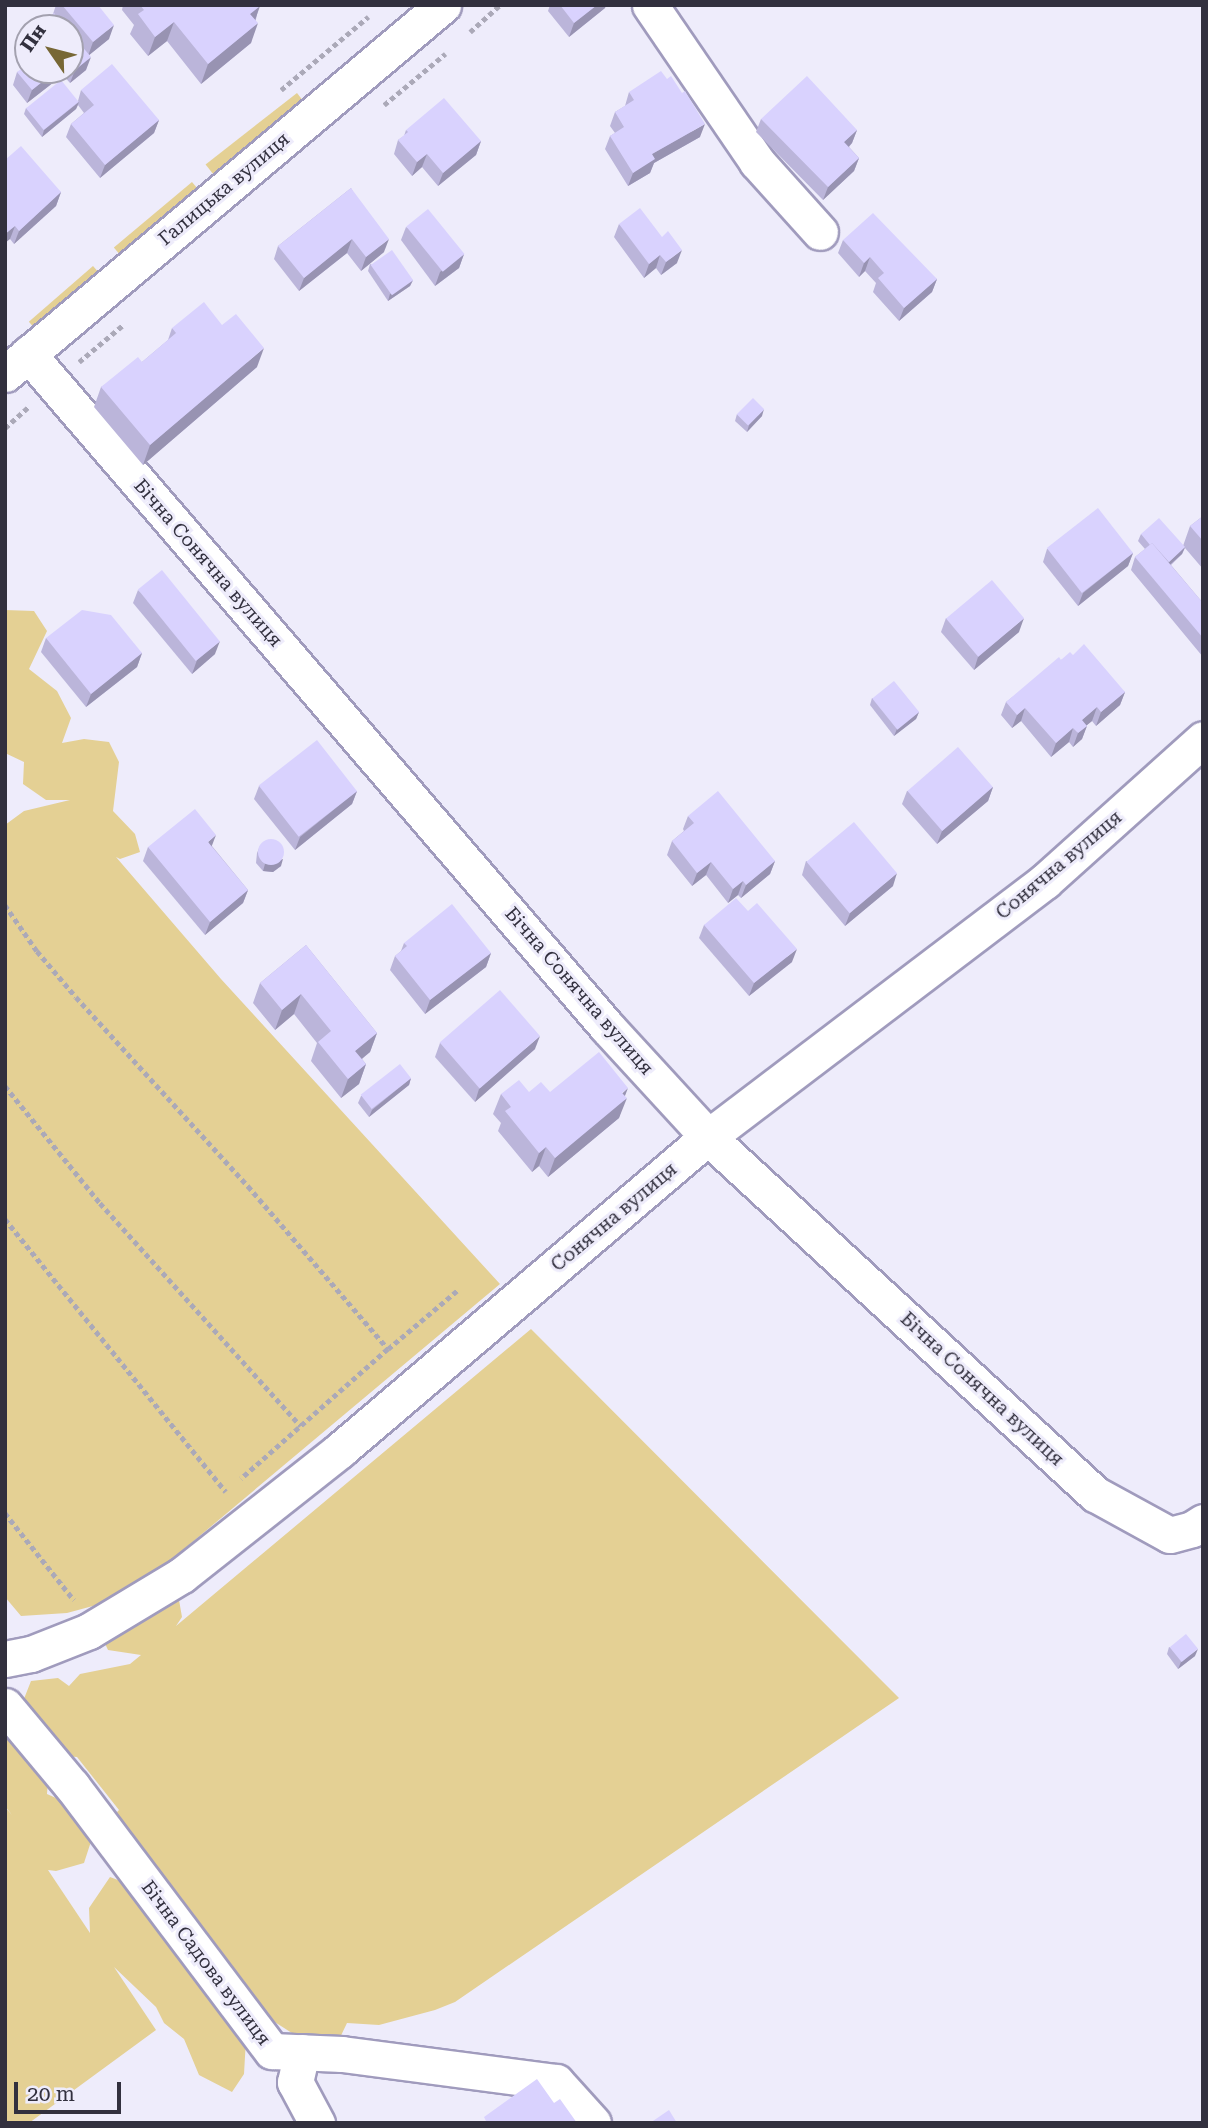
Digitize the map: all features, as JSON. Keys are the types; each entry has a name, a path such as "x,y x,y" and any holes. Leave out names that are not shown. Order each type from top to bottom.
{"street":[{"name":"Галицька вулиця","path":"17,364 443,5"},
{"path":"650,5 757,162 820,232"},
{"name":"Бічна Сонячна вулиця","path":"17,364 708,1137 1095,1493 1170,1535 1192,1529 1203,1522"},
{"name":"Сонячна вулиця","path":"5,1659 31,1654 89,1631 182,1576 340,1450 708,1137 1045,881 1203,740"},
{"name":"Бічна Садова вулиця","path":"5,1706 72,1786 272,2051 466,2068 556,2082 593,2123"},
{"path":"302,2052 295,2082 317,2123"}],"path":[{"path":"5,905 61,979 248,1186 388,1349"},
{"path":"5,1086 100,1203 301,1426"},
{"path":"5,1219 226,1492"},
{"path":"217,1501 459,1289"},
{"path":"5,1513 75,1601 86,1595"}],"shaded area":[{"path":"297,93 308,107 217,179 206,164"},
{"path":"192,182 203,195 125,261 114,248"},
{"path":"93,266 105,280 41,335 29,322"},
{"path":"5,610 34,611 47,631 29,669 57,691 71,718 62,743 84,739 109,742 119,762 113,811 135,834 140,852 120,859 116,857 221,979 500,1284 171,1560 115,1600 67,1613 21,1616 5,1597 5,825 24,811 70,800 46,800 23,784 24,762 5,753"},
{"path":"531,1329 899,1698 455,2002 379,2025 347,2023 336,2046 295,2035 242,2001 110,1819 119,1810 77,1757 52,1755 18,1714 31,1681 58,1678 69,1686 80,1674 130,1664 141,1655 108,1650 102,1637 131,1602 179,1600 182,1617 176,1626"},
{"path":"5,1714 49,1767 47,1794 94,1815 97,1823 84,1863 56,1871 48,1870 90,1933 89,1908 110,1877 147,1891 246,2039 244,2074 232,2092 199,2075 184,2039 164,2023 156,2007 114,1967 156,2030 29,2123 5,2123 5,1807 12,1815 5,1806"}],"building":[{"path":"62,5 98,5 114,25 93,42 84,31 84,14 70,14"},
{"path":"140,5 260,6 250,14 258,23 208,64 174,22 155,37 138,14 144,10"},
{"path":"560,5 597,5 574,23"},
{"path":"84,49 91,57 84,63"},
{"path":"112,64 159,120 105,165 71,124 94,105 81,90"},
{"path":"661,71 667,79 671,76 682,93 685,91 705,124 652,154 655,159 633,173 610,136 624,127 615,112 634,100 629,92"},
{"path":"807,76 857,130 844,142 859,158 828,187 761,119"},
{"path":"27,84 40,84 32,90"},
{"path":"56,84 64,84 79,102 44,130 26,108"},
{"path":"444,98 481,141 443,173 427,154 417,162 398,140"},
{"path":"21,146 61,192 19,231 15,226 5,234 5,160"},
{"path":"351,188 389,239 366,257 352,239 304,278 278,246"},
{"path":"640,208 662,237 668,231 682,250 666,262 660,255 649,264 619,224"},
{"path":"428,209 465,254 443,272 406,227"},
{"path":"873,213 937,279 904,308 878,278 884,273 870,257 864,263 843,240"},
{"path":"392,250 413,280 392,295 371,265"},
{"path":"204,302 222,325 236,314 264,348 150,445 101,387 138,357 142,362 176,333 172,328"},
{"path":"753,398 764,409 748,426 737,414"},
{"path":"1098,508 1133,553 1082,593 1047,548"},
{"path":"1203,516 1203,541 1190,526"},
{"path":"1159,518 1185,547 1169,562 1141,534"},
{"path":"1152,543 1203,603 1203,638 1135,557"},
{"path":"162,570 220,641 196,661 138,590"},
{"path":"992,580 1024,618 978,657 946,619"},
{"path":"82,610 111,615 142,653 91,694 46,638"},
{"path":"1084,644 1125,692 1101,712 1097,707 1082,720 1087,726 1078,733 1073,728 1056,743 1025,708 1017,715 1006,702 1059,657 1061,660 1070,652 1073,655"},
{"path":"894,681 919,712 897,730 872,699"},
{"path":"317,740 357,791 299,837 259,786"},
{"path":"958,747 993,787 942,831 907,791"},
{"path":"718,791 775,861 746,885 743,881 733,889 711,862 697,873 672,841 694,823 688,816"},
{"path":"195,809 216,835 208,842 248,890 210,922 148,847"},
{"path":"854,822 897,873 850,913 807,862"},
{"path":"271,839 280,843 284,852 280,861 271,865 262,861 258,852 262,843"},
{"path":"736,898 748,911 757,903 797,949 754,983 704,925"},
{"path":"452,904 491,953 430,1000 395,956 407,946 404,943"},
{"path":"306,945 377,1033 355,1051 366,1064 348,1079 318,1042 331,1031 301,994 282,1010 260,983"},
{"path":"500,990 540,1036 480,1089 440,1042"},
{"path":"599,1052 628,1088 622,1093 627,1098 555,1158 546,1147 539,1153 505,1111 511,1107 501,1094 519,1080 529,1092 541,1082 550,1092"},
{"path":"400,1064 411,1078 372,1109 361,1095"},
{"path":"1186,1634 1198,1649 1182,1662 1170,1647"},
{"path":"537,2079 554,2103 560,2099 577,2123 487,2123 484,2117"},
{"path":"669,2110 677,2123 650,2123"}]}
